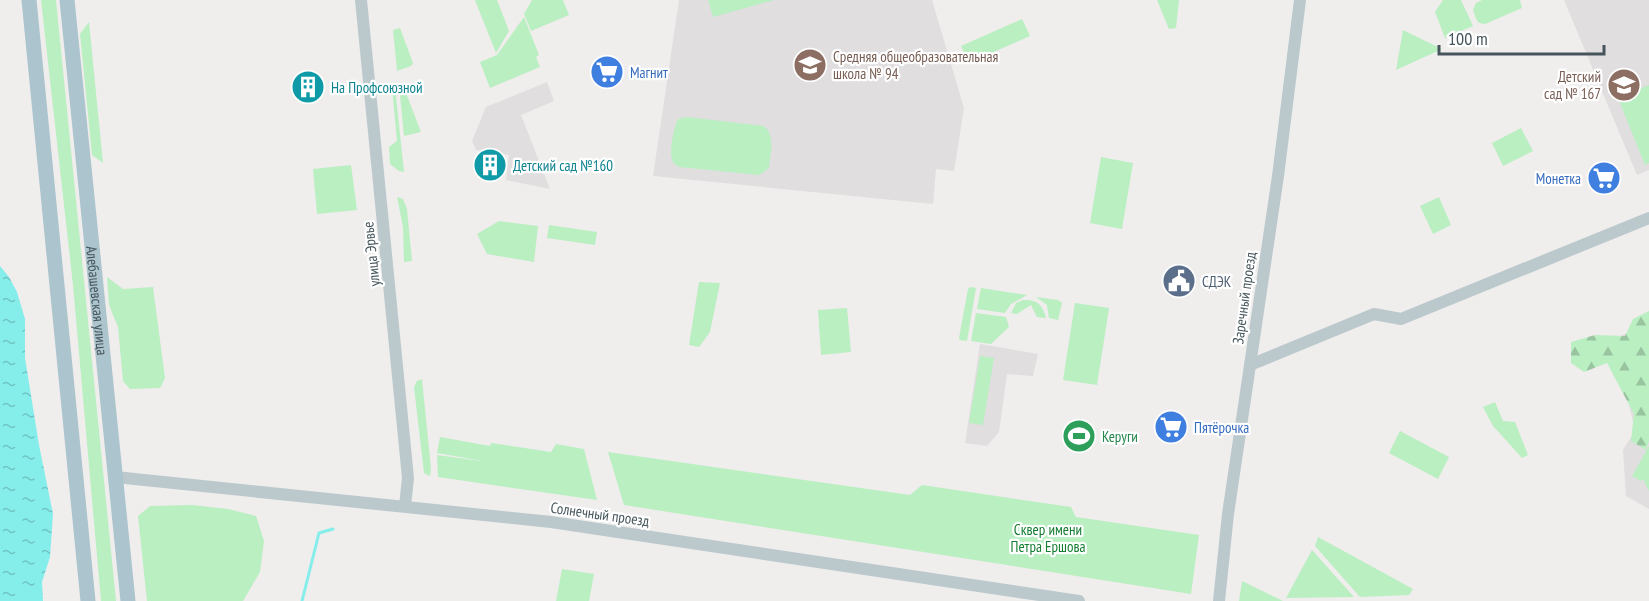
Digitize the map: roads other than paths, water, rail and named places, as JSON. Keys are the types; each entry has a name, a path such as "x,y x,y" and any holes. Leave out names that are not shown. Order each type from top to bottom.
{"main road":[{"path":"29,0 88,601"},
{"name":"Алебашевская улица","path":"67,0 128,601"}],"street":[{"name":"улица Эрвье","path":"361,0 408,478 405,506"},
{"name":"Заречный проезд","path":"1219,601 1228,514 1278,176 1300,0"},
{"path":"1250,365 1374,314 1401,319 1649,218"},
{"name":"Солнечный проезд","path":"115,477 575,525 1079,601"}],"water":[{"path":"0,266 17,292 25,319 25,358 53,514 50,557 42,582 43,601 0,601"}],"waterway":[{"path":"302,601 319,533 333,529"}],"place":[{"name":"Средняя общеобразовательная школа № 94","path":"810,65"},
{"name":"Магнит","path":"607,72"},
{"name":"Детский сад № 167","path":"1624,85"},
{"name":"На Профсоюзной","path":"308,87"},
{"name":"Детский сад №160","path":"490,165"},
{"name":"Монетка","path":"1604,178"},
{"name":"СДЭК","path":"1179,281"},
{"name":"Пятёрочка","path":"1171,427"},
{"name":"Керуги","path":"1079,436"}],"park label":[{"name":"Сквер имени Петра Ершова","path":"1048,538"}]}
